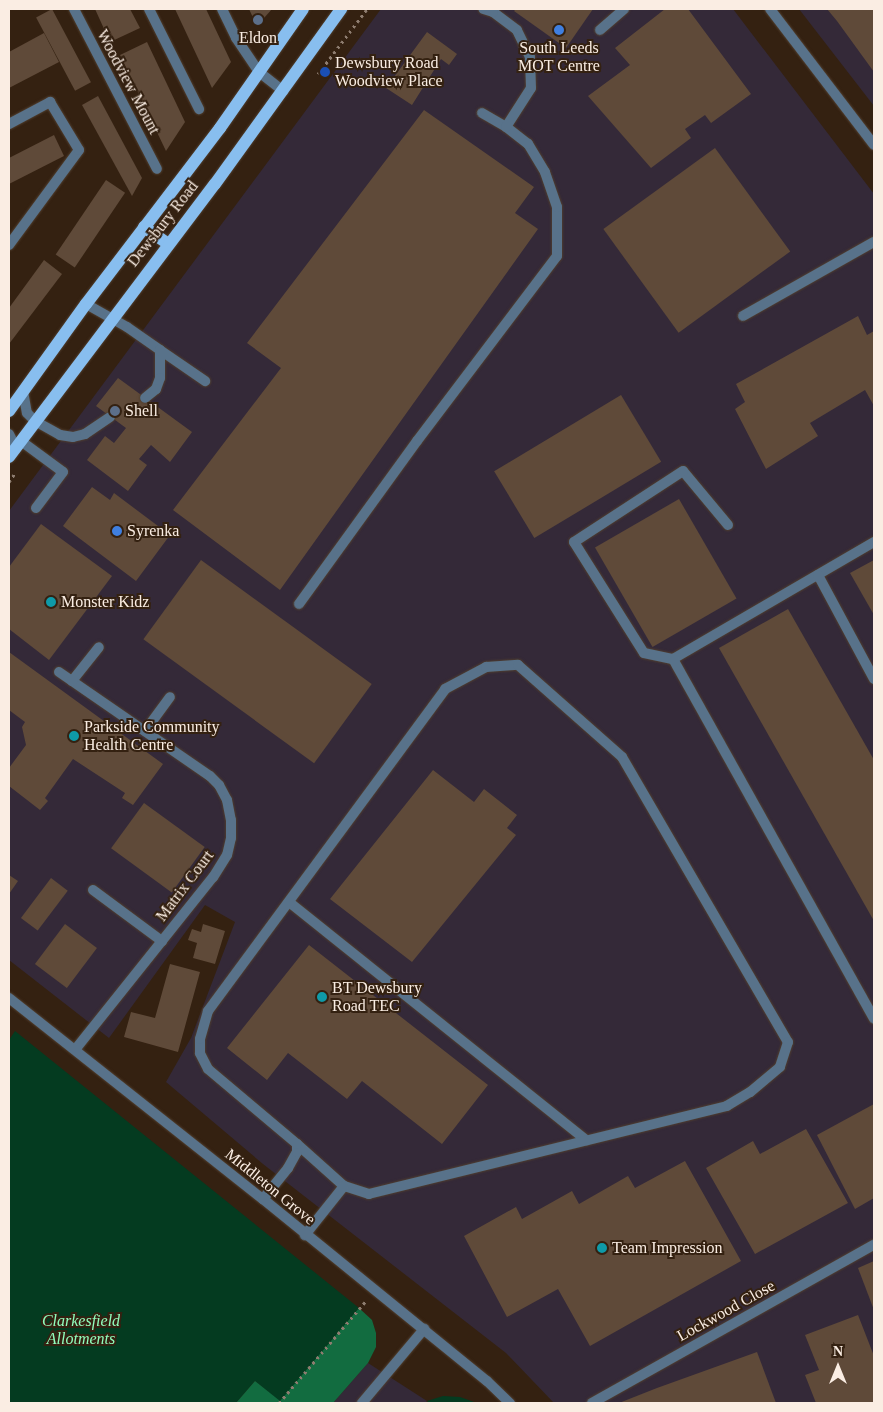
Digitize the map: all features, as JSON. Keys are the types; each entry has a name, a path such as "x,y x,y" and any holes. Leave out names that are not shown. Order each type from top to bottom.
{"main road":[{"name":"Dewsbury Road","path":"9,411 86,304 259,72 303,9"},
{"name":"Dewsbury Road","path":"15,449 283,91 340,9"},
{"path":"144,227 168,244"}],"street":[{"name":"Woodview Mount","path":"74,9 157,168"},
{"path":"149,9 199,109"},
{"path":"222,9 236,38 259,72 283,91"},
{"path":"483,9 492,12 517,30 530,57 531,88 506,127"},
{"path":"600,30 624,9"},
{"path":"774,10 874,145"},
{"path":"9,124 50,102 79,150 9,245"},
{"path":"299,604 417,440 557,256 557,207 545,172 528,144 482,112"},
{"path":"743,316 874,242"},
{"path":"86,304 112,318 205,382"},
{"path":"145,398 156,389 160,378 160,350"},
{"path":"23,391 27,413 35,421 60,435 74,437 85,434 110,417"},
{"path":"9,434 15,449 63,472 36,508"},
{"path":"728,525 683,471 574,542 644,654 673,659 874,542"},
{"path":"818,575 874,679"},
{"path":"72,681 98,647"},
{"path":"673,659 874,1019"},
{"path":"518,665 622,757 788,1042 780,1067 750,1092 727,1106 370,1194 344,1186 290,1136 208,1069 200,1052 200,1039 208,1011 289,902 445,689 486,668 518,665"},
{"name":"Matrix Court","path":"59,672 210,776 219,786 227,800 230,820 230,838 226,856 213,877 75,1050"},
{"path":"145,731 170,697"},
{"path":"92,890 162,941"},
{"path":"289,902 586,1140"},
{"name":"Middleton Grove","path":"9,998 263,1199 487,1381 510,1403"},
{"path":"263,1199 288,1168 297,1152 297,1144"},
{"path":"304,1234 344,1186"},
{"name":"Lockwood Close","path":"592,1403 874,1245"},
{"path":"362,1403 424,1330"}],"path":[{"path":"279,1403 375,1290"}],"shaded area":[{"path":"381,9 733,9 874,194 874,1403 554,1403 506,1353 263,1164 166,1082 191,1038 235,922 205,905 109,1038 9,960 9,511"},
{"path":"799,9 874,9 874,106"},
{"path":"368,1363 427,1401 425,1403 333,1403"}],"green space":[{"name":"Clarkesfield Allotments","path":"15,1031 359,1308 280,1402 255,1381 236,1403 9,1403 9,1040"},
{"path":"359,1308 372,1320 376,1333 376,1347 368,1363 333,1403 236,1403 255,1381 280,1401"},
{"path":"443,1396 460,1397 477,1403 429,1403 427,1401"}],"building":[{"path":"52,9 91,82 75,91 36,17"},
{"path":"95,9 130,9 140,28 110,42"},
{"path":"175,9 206,9 231,62 212,88"},
{"path":"249,9 272,9 257,26"},
{"name":"South Leeds MOT Centre","path":"516,9 593,9 566,48 514,11"},
{"path":"665,9 688,9 751,94 711,123 705,115 685,129 691,138 651,168 588,96 630,65 615,48"},
{"path":"827,9 874,9 874,72 837,21"},
{"path":"427,32 457,54 449,65 441,59 412,105 386,88"},
{"path":"44,33 59,62 9,88 9,52"},
{"path":"147,42 185,122 166,151 120,55"},
{"path":"98,96 142,178 132,196 82,105"},
{"path":"424,110 534,187 515,213 538,229 280,590 173,510 281,368 247,343"},
{"path":"54,135 64,156 9,184 9,158"},
{"path":"715,148 790,252 679,333 603,229"},
{"path":"106,180 125,193 75,267 56,255"},
{"path":"44,260 62,274 9,344 9,308"},
{"path":"858,316 867,335 874,331 874,406 865,390 810,423 818,436 766,469 735,409 745,402 736,384"},
{"path":"118,378 192,432 170,462 151,445 139,459 147,465 128,491 87,460 105,436 114,443 126,428 96,406"},
{"path":"621,395 661,462 534,538 494,471"},
{"name":"Syrenka","path":"92,487 110,500 114,493 170,535 136,581 63,526"},
{"path":"679,499 737,599 652,647 595,548"},
{"name":"Monster Kidz","path":"41,524 112,576 49,660 9,629 9,567"},
{"path":"201,560 372,684 314,763 143,639"},
{"path":"874,560 874,615 850,573"},
{"path":"788,609 874,760 874,921 719,648"},
{"name":"Parkside Community Health Centre","path":"9,652 163,764 133,805 122,798 125,793 73,759 45,798 48,801 40,810 9,786 9,768 26,745 22,727 25,722 9,710"},
{"path":"433,770 474,802 484,789 517,815 507,828 516,835 412,962 330,899"},
{"path":"144,803 205,847 172,892 111,848"},
{"path":"9,875 18,881 9,894"},
{"path":"51,878 68,891 38,931 21,918"},
{"path":"65,924 97,948 67,988 35,964"},
{"path":"203,924 225,931 215,964 193,958 197,943 188,940 192,929 201,932"},
{"name":"BT Dewsbury Road TEC","path":"309,945 488,1085 442,1144 362,1081 347,1099 288,1053 267,1080 227,1048"},
{"path":"170,964 200,972 178,1052 124,1037 131,1012 155,1018"},
{"path":"874,1104 874,1198 855,1209 817,1135"},
{"path":"806,1129 848,1203 755,1254 706,1168 753,1141 760,1154"},
{"name":"Team Impression","path":"685,1161 741,1261 590,1346 558,1289 507,1317 464,1236 516,1207 522,1219 572,1191 579,1204 628,1176 635,1188"},
{"path":"874,1261 874,1310 858,1268"},
{"path":"858,1315 874,1356 874,1403 816,1403 805,1375 819,1370 805,1335"},
{"path":"757,1352 776,1403 619,1403 657,1388"}],"place":[{"name":"Eldon","path":"258,20"},
{"name":"South Leeds MOT Centre","path":"559,30"},
{"name":"Dewsbury Road Woodview Place","path":"325,72"},
{"name":"Shell","path":"115,411"},
{"name":"Syrenka","path":"117,531"},
{"name":"Monster Kidz","path":"51,602"},
{"name":"Parkside Community Health Centre","path":"74,736"},
{"name":"BT Dewsbury Road TEC","path":"322,997"},
{"name":"Team Impression","path":"602,1248"}]}
